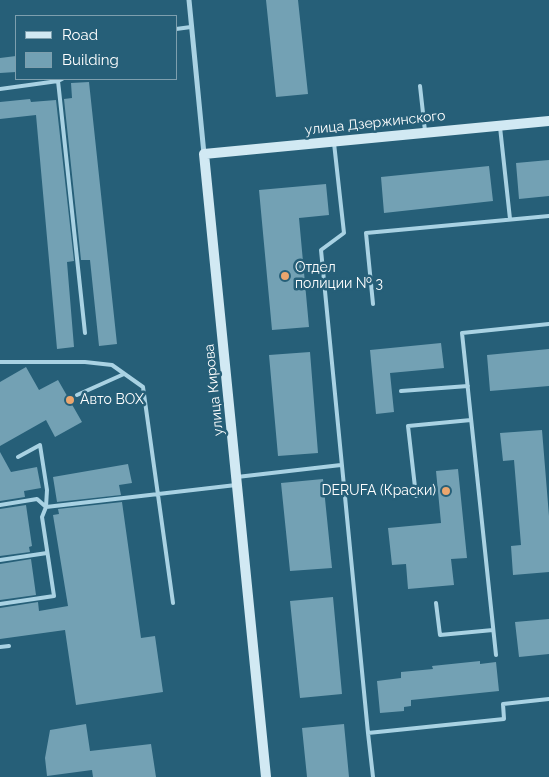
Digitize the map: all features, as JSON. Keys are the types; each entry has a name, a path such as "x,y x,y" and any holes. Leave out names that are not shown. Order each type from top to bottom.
{"main road":[{"name":"улица Дзержинского","path":"204,154 425,131 549,121"},
{"name":"улица Кирова","path":"204,154 266,777"}],"street":[{"name":"улица Кирова","path":"189,0 204,154"}],"lane":[{"path":"178,29 192,27"},
{"path":"0,89 60,80 85,333"},
{"path":"420,86 425,131"},
{"path":"500,125 510,219"},
{"path":"334,141 344,233 321,250 373,777"},
{"path":"374,304 366,233 549,216"},
{"path":"496,655 462,333 549,324"},
{"path":"2,360 112,365 143,387 173,603"},
{"path":"77,395 113,377 124,374"},
{"path":"402,391 468,386"},
{"path":"416,496 408,426 471,420"},
{"path":"0,604 54,596 42,517 46,507 47,490 40,445 18,457"},
{"path":"0,505 37,499 46,507 158,494 342,465"},
{"path":"0,560 47,553"},
{"path":"436,603 440,635 493,630"},
{"path":"0,647 9,646"},
{"path":"368,733 504,719 502,704 549,699"}],"building":[{"path":"266,0 298,0 308,94 276,97"},
{"path":"15,56 15,72 0,73 0,58"},
{"path":"89,82 117,344 99,346 90,260 81,260 64,99 72,98 71,83"},
{"path":"30,99 31,102 56,100 74,261 67,262 74,347 57,349 36,115 0,119 0,102"},
{"path":"549,160 549,196 519,199 516,163"},
{"path":"489,166 493,201 384,213 381,177"},
{"path":"326,184 329,215 299,218 309,327 272,330 259,190"},
{"path":"441,343 444,368 390,373 394,412 376,414 370,350"},
{"path":"549,349 549,386 490,391 487,355"},
{"path":"310,352 318,453 278,456 269,355"},
{"path":"26,367 39,390 58,380 82,422 55,437 46,420 0,446 0,382"},
{"path":"542,430 549,516 549,572 513,575 511,546 521,545 514,460 503,461 500,433"},
{"path":"0,452 11,472 37,467 41,488 24,491 25,497 0,501"},
{"path":"128,464 132,483 119,485 121,495 57,502 53,477"},
{"path":"458,469 467,558 451,559 454,585 408,589 406,564 392,565 388,528 441,523 436,471"},
{"path":"323,479 332,568 290,571 281,483"},
{"path":"122,502 141,638 155,636 163,692 76,705 65,630 0,639 0,608 38,602 39,611 68,606 53,515 59,514 58,509"},
{"path":"26,505 32,546 29,547 30,552 0,556 0,509"},
{"path":"31,559 36,595 0,600 0,564"},
{"path":"333,597 342,694 300,698 290,601"},
{"path":"549,619 549,654 519,657 515,622"},
{"path":"480,661 480,664 496,662 499,691 411,700 411,706 404,707 404,711 380,713 377,681 401,678 401,672 433,669 432,666"},
{"path":"86,724 90,751 151,744 156,777 93,777 92,770 47,776 45,758 50,730"},
{"path":"344,724 349,777 307,777 302,728"}],"place":[{"name":"Отдел полиции № 3","path":"285,276"},
{"name":"Авто BOX","path":"70,400"},
{"name":"DERUFA (Краски)","path":"446,491"}]}
